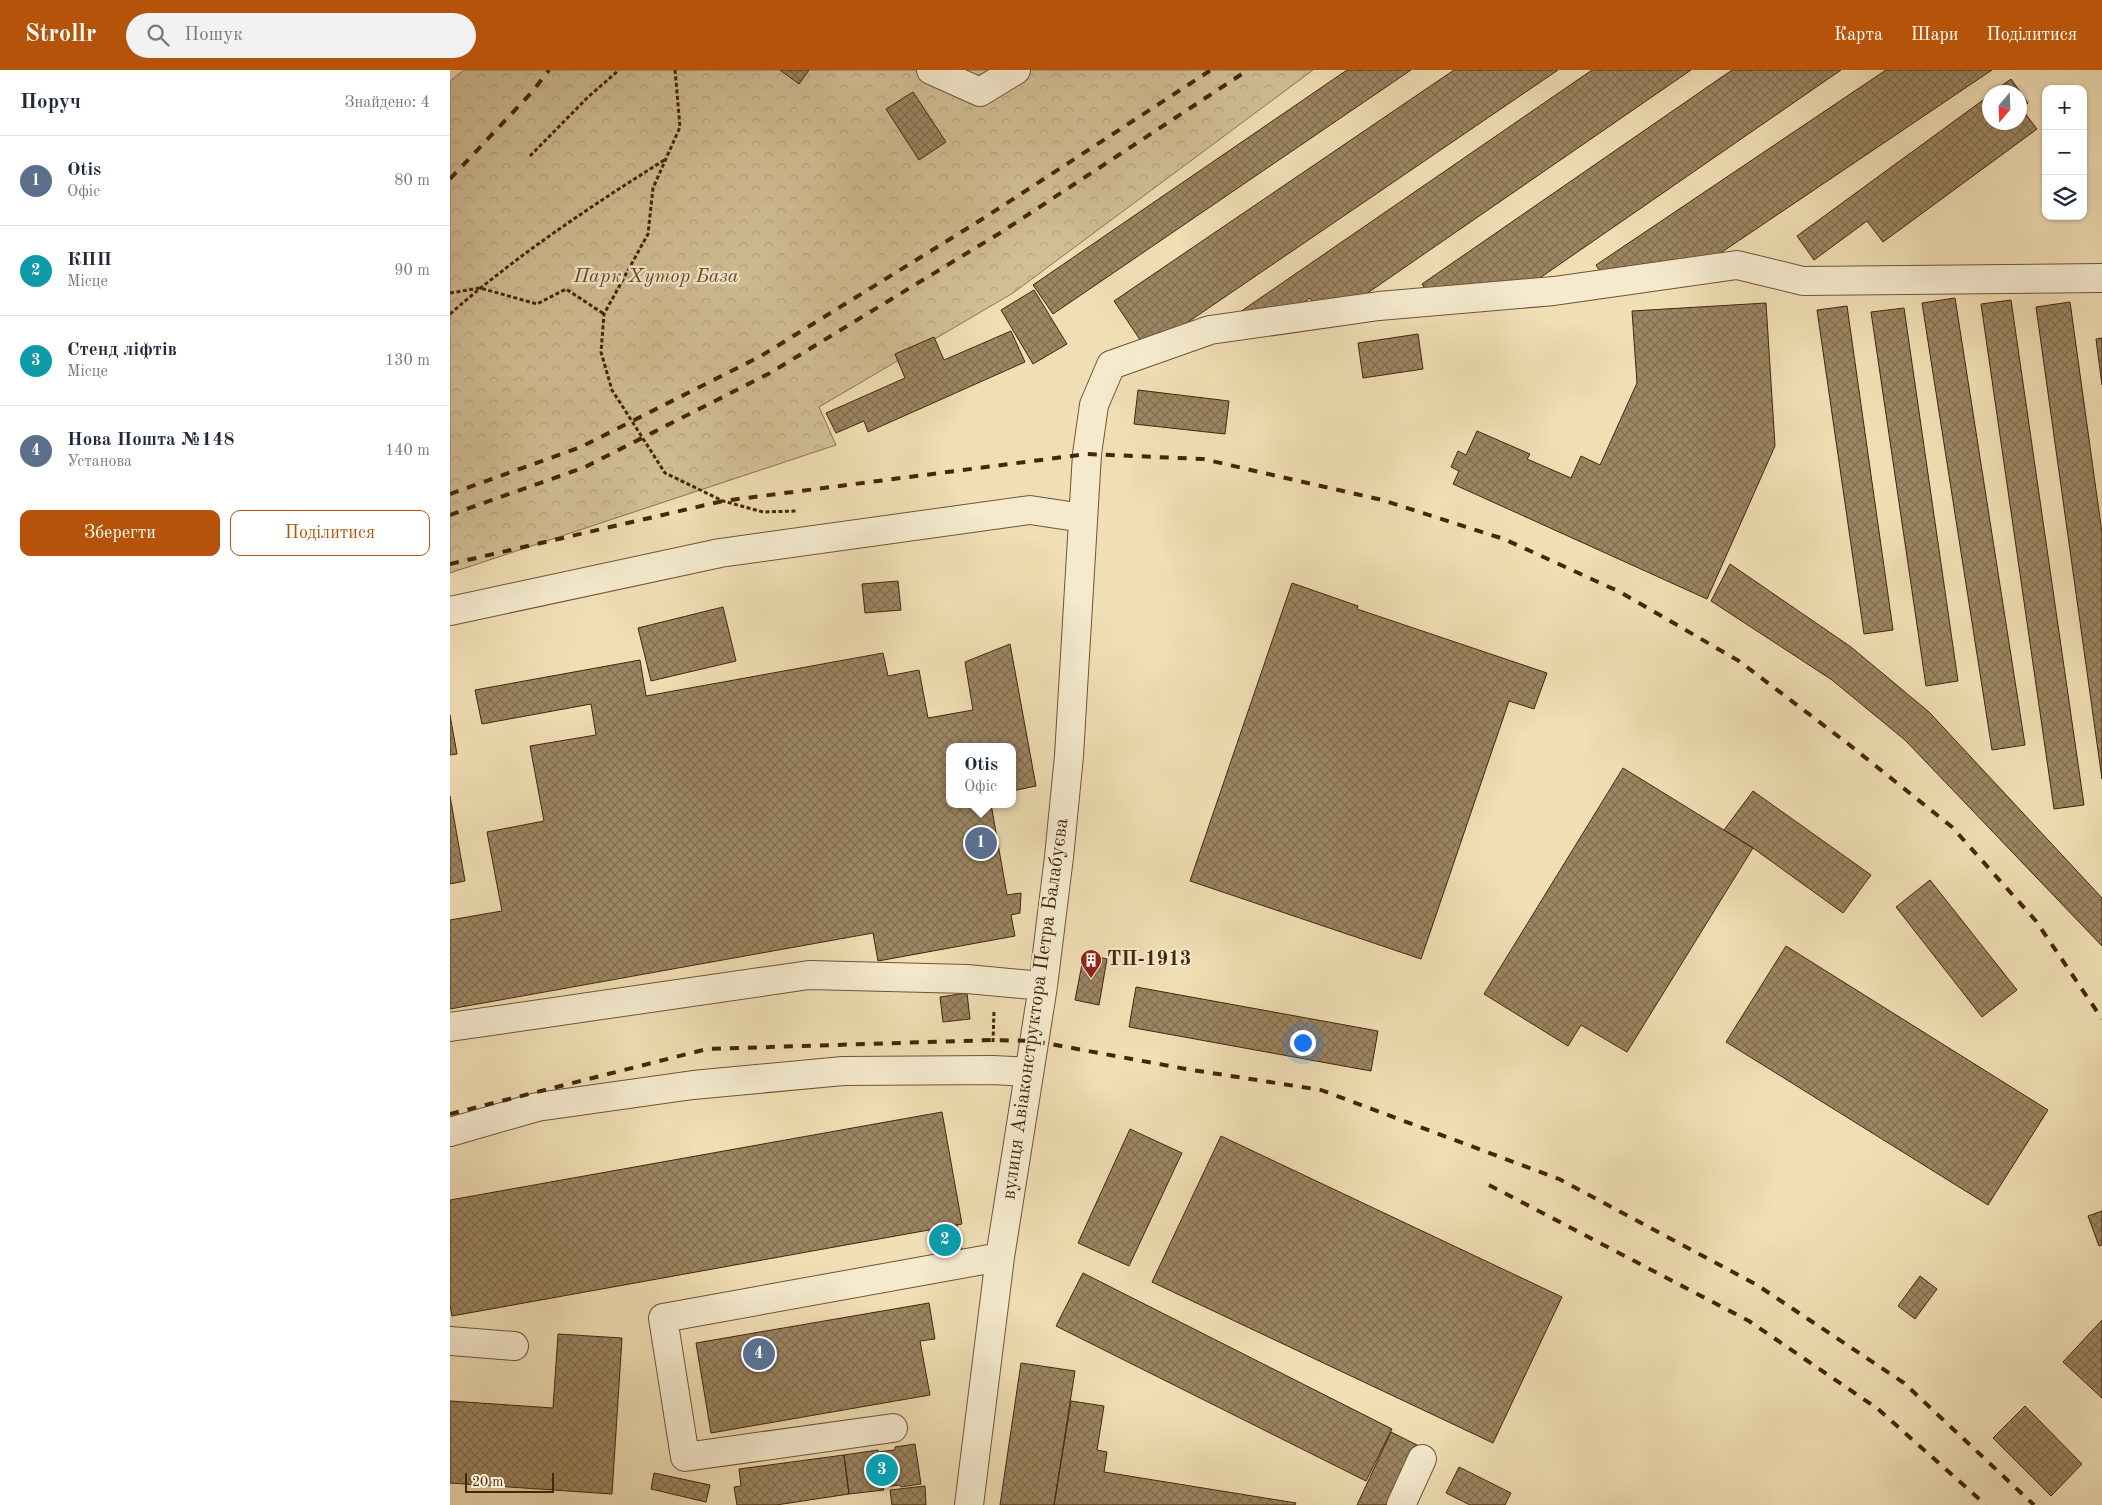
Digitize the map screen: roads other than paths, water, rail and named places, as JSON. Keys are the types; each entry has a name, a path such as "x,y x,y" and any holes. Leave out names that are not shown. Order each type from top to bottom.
{"street":[{"path":"931,70 980,92 1016,70"},
{"name":"вулиця Авіаконструктора Петра Балабуєва","path":"969,1505 1000,1257 1043,986 1069,756 1087,454 1094,406 1111,365 1210,330 1379,306 1554,291 1737,265 1803,281 2102,278"},
{"path":"450,611 720,553 1030,510 1083,518"},
{"path":"450,1027 810,975 967,979 1043,986"},
{"path":"450,1132 537,1107 693,1085 843,1072 993,1070 1029,1072"},
{"path":"893,1428 685,1457 663,1318 1000,1257"},
{"path":"450,1341 514,1346"},
{"path":"1402,1505 1422,1459"}],"railway":[{"path":"450,179 532,92 549,70"},
{"path":"450,494 581,447 761,356 984,218 1211,70"},
{"path":"450,515 585,467 770,373 1000,233 1248,70"},
{"path":"450,564 723,501 1087,454 1203,459 1382,500 1504,539 1620,592 1739,661 1847,743 1952,827 2036,921 2102,1019"},
{"path":"450,1114 707,1049 993,1040 1034,1041 1186,1069 1321,1090 1559,1179 1757,1285 1904,1383 2034,1505"},
{"path":"1489,1185 1749,1321 1878,1409 1986,1505"}],"place":[{"name":"Otis","path":"981,843"},
{"name":"ТП-1913","path":"1091,979"},
{"name":"КПП","path":"945,1240"},
{"name":"Нова Пошта №148","path":"759,1354"},
{"name":"Стенд ліфтів","path":"882,1470"}],"park label":[{"name":"Парк Хутор База","path":"656,277"}]}
